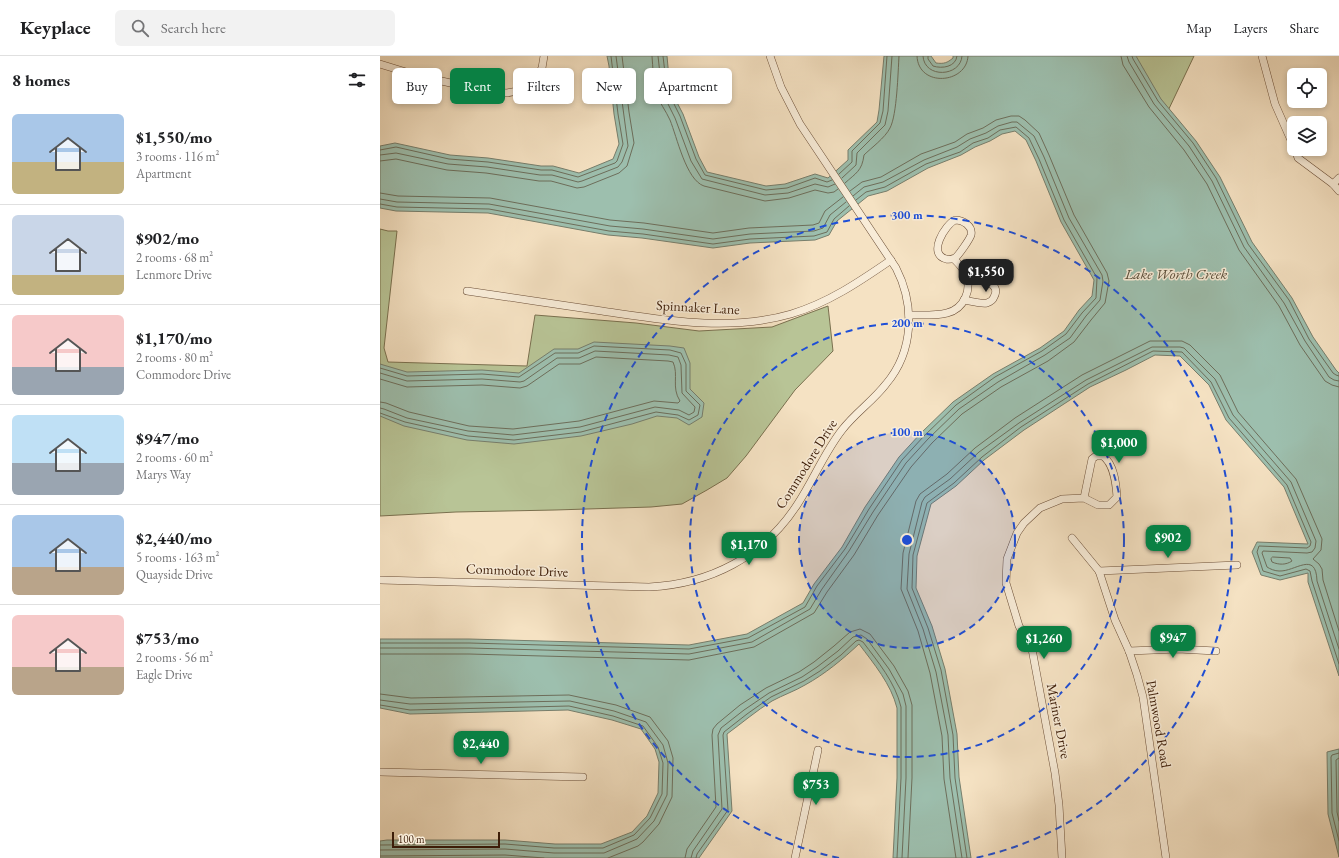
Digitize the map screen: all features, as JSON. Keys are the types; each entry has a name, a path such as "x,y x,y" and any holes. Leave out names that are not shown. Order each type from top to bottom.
{"street":[{"path":"380,64 419,76 491,92 507,94 522,90 534,81 542,68 544,56"},
{"path":"770,56 780,85 800,124 891,260"},
{"path":"1262,56 1275,104 1287,132"},
{"path":"1297,156 1333,184 1339,191"},
{"path":"1333,184 1339,178"},
{"path":"956,220 961,220 969,226 971,236 958,256 954,259 944,259 940,256 937,246 947,227 956,220"},
{"path":"909,315 946,314 955,310 964,300 968,290 967,279 963,270 954,259"},
{"name":"Spinnaker Lane","path":"467,291 645,317 715,324 735,323 771,319 791,314 815,305 834,297 856,284 891,260"},
{"name":"Commodore Drive","path":"380,580 649,587 675,585 694,581 730,566 747,556 782,525 798,504 831,446 842,430 850,420 877,395 896,371 907,343 909,315 906,291 901,276 891,260"},
{"path":"964,300 985,303 990,302 996,293 992,284 967,279"},
{"name":"Mariner Drive","path":"1062,858 1059,805 1054,765 1032,649 1019,626 1006,583 1007,559 1017,533 1040,508 1062,499 1084,498 1098,505 1109,505 1117,497 1116,483 1108,460 1102,456 1096,456 1092,459 1084,498"},
{"name":"Palmwood Road","path":"1072,538 1099,571 1115,620 1129,651 1137,675 1143,697 1166,858"},
{"path":"1099,571 1237,565"},
{"path":"1129,651 1178,649 1216,651"},
{"path":"795,858 818,750"},
{"path":"380,772 583,777"}],"shaded area":[{"path":"1133,56 1194,56 1166,115"},
{"path":"380,229 397,231 384,348 388,362 527,366 535,315 636,323 699,331 772,327 828,306 833,351 795,390 746,456 727,478 682,504 651,507 456,512 380,516"}],"water":[{"name":"Lake Worth Creek","path":"607,56 667,56 668,68 644,68 644,104 678,104 699,157 707,172 766,186 785,184 815,174 828,178 848,160 848,150 877,122 884,56 931,56 936,63 945,63 953,58 953,56 1136,56 1161,99 1196,141 1220,177 1252,242 1292,298 1313,337 1339,373 1339,676 1308,582 1308,573 1280,580 1261,575 1252,552 1257,542 1308,544 1284,487 1226,420 1209,385 1180,356 1155,355 1090,387 1024,430 984,460 956,486 931,504 917,556 916,588 932,626 945,669 957,734 959,777 971,858 893,858 897,778 897,708 886,682 859,644 820,676 772,701 727,734 732,811 699,858 380,858 380,841 387,840 505,840 555,844 601,844 632,832 647,816 658,793 659,762 655,749 641,729 612,720 568,710 410,714 380,708 380,639 469,639 689,645 747,634 803,603 814,584 842,547 865,507 899,457 921,433 953,402 993,374 1040,348 1064,331 1079,310 1092,296 1094,280 1061,222 1026,140 1015,131 1002,134 961,155 928,168 887,191 868,196 837,221 829,235 815,240 750,243 713,248 642,238 608,235 488,213 396,211 380,208 380,146 395,143 450,155 488,158 541,166 553,166 579,173 613,159 619,144 613,104 636,104 636,68 609,68"},
{"path":"594,342 684,348 690,363 690,389 704,403 702,417 689,425 677,418 657,416 632,424 581,436 514,444 467,440 404,426 380,416 380,364 407,372 482,370 519,373 554,349 578,349"},
{"path":"1339,749 1339,857 1328,814 1327,752"}]}
